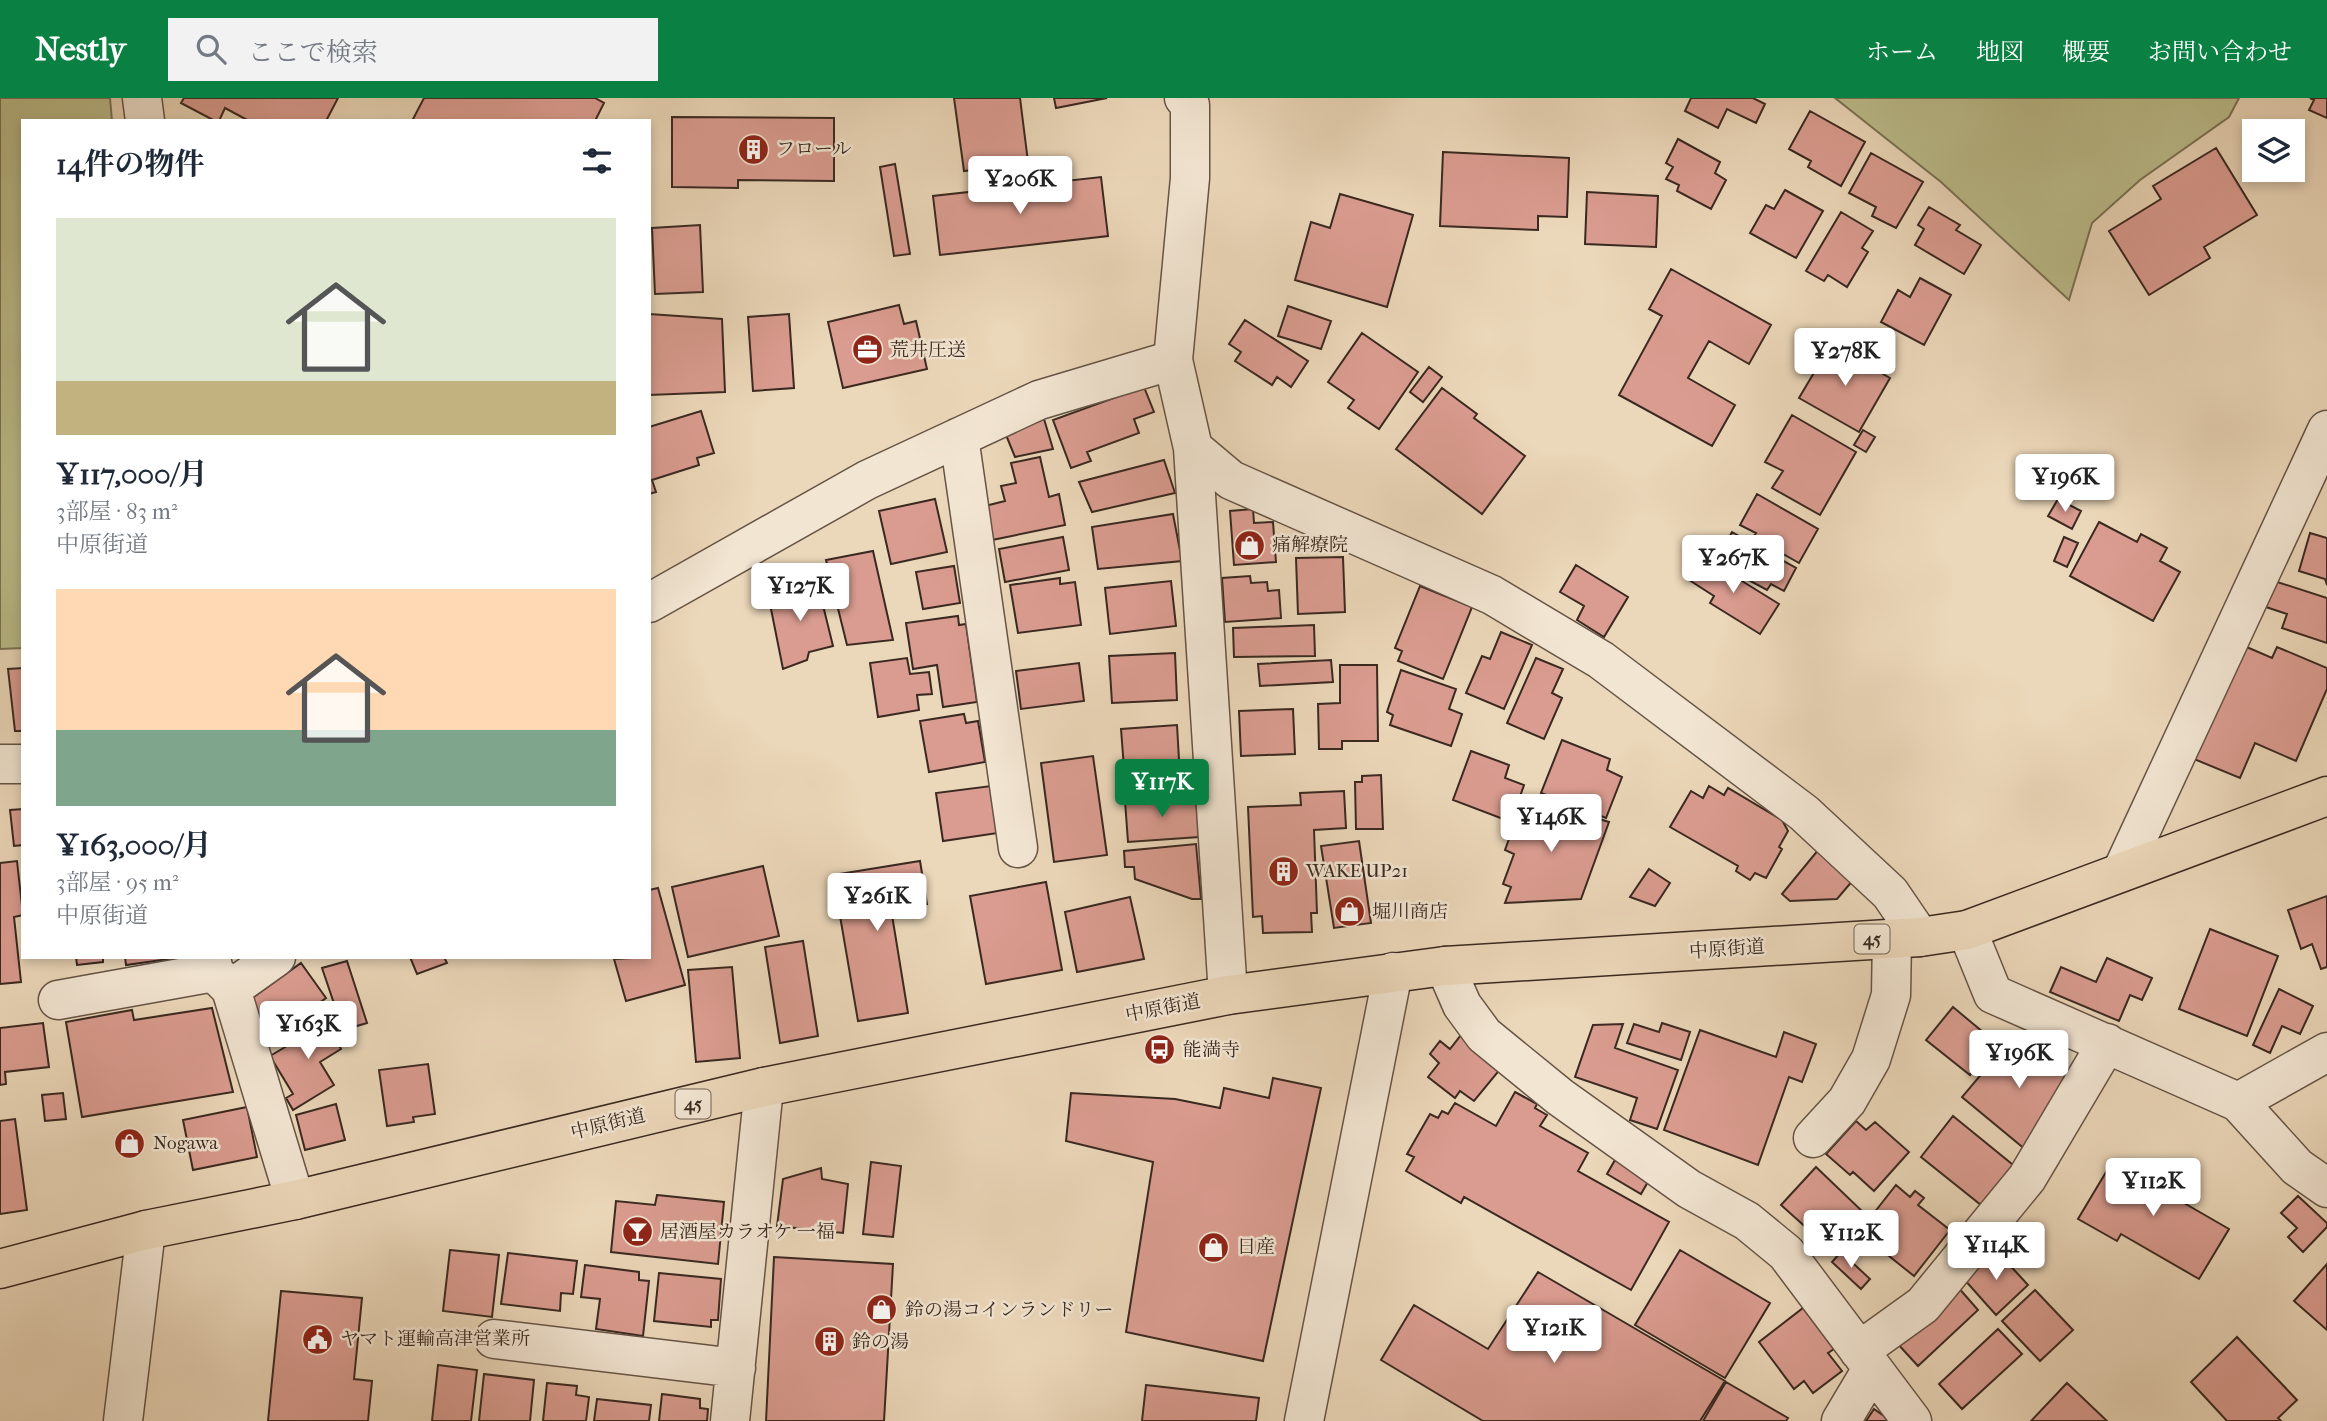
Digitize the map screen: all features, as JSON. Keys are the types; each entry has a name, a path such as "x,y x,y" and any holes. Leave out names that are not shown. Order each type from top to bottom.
{"main road":[{"name":"中原街道","path":"0,1269 146,1230 295,1200 764,1087 1228,995 1445,966 1590,959 1906,937 1967,930 2123,869 2327,796"}],"street":[{"path":"142,98 145,119"},
{"path":"1188,100 1189,178 1173,360 1193,448 1228,995"},
{"path":"651,602 867,480 959,437 1039,400 1173,360"},
{"path":"2123,869 2327,430"},
{"path":"959,437 1018,848"},
{"path":"1193,448 1231,480 1492,595 1601,660 1804,813 1890,893 1906,937 1871,1059 1846,1101 1813,1138"},
{"path":"0,764 21,764"},
{"path":"1967,930 1993,993 2238,1102 2297,1167 2327,1188"},
{"path":"58,1000 219,973 269,959"},
{"path":"1445,966 1462,1004 1484,1035 1560,1097 1689,1189 1747,1221 1786,1253 1912,1421"},
{"path":"1304,1421 1393,972"},
{"path":"219,973 295,1200"},
{"path":"1841,1421 1866,1360 1923,1305 2028,1178 2107,1044"},
{"path":"2238,1102 2327,1052"},
{"path":"730,1421 764,1087"},
{"path":"123,1421 146,1230"},
{"path":"494,1339 736,1368"}],"green space":[{"path":"0,98 110,98 112,119 21,119 21,648 0,649"},
{"path":"1835,98 2239,98 2229,117 2140,180 2092,223 2069,300 1941,182"}],"building":[{"path":"184,98 338,98 327,119 245,119 225,108 220,119 211,119 181,103"},
{"path":"424,98 595,98 604,103 596,119 413,119"},
{"path":"954,98 1020,98 1028,162 964,171"},
{"path":"1054,98 1107,98 1056,108"},
{"path":"1691,98 1753,98 1765,104 1756,123 1727,109 1718,128 1685,111"},
{"path":"2310,98 2327,98 2327,118 2309,110 2314,100"},
{"path":"1810,111 1865,142 1841,186 1808,167 1811,161 1789,149"},
{"name":"フロール","path":"672,117 834,118 834,181 738,180 738,188 672,187"},
{"path":"1678,139 1720,162 1715,173 1726,180 1711,209 1677,191 1679,185 1666,179 1673,167 1666,163"},
{"path":"2216,148 2257,215 2204,247 2210,258 2149,295 2109,231 2161,199 2153,186"},
{"path":"1443,152 1569,158 1567,217 1538,216 1538,230 1440,226"},
{"path":"1871,153 1923,182 1896,228 1872,216 1876,207 1849,193"},
{"path":"895,164 910,254 894,256 880,167"},
{"path":"1101,177 1108,236 940,255 933,196"},
{"path":"1785,190 1823,211 1796,258 1750,233 1766,205 1774,209"},
{"path":"1587,192 1658,196 1656,247 1585,244"},
{"path":"1340,194 1413,215 1387,307 1295,280 1311,222 1330,228"},
{"path":"1929,207 1960,225 1956,230 1981,245 1964,274 1915,245 1924,229 1918,225"},
{"path":"1841,212 1873,231 1862,248 1868,252 1847,287 1828,275 1824,281 1806,271"},
{"path":"700,225 703,292 655,294 652,228"},
{"path":"1671,269 1771,325 1749,364 1709,341 1688,378 1735,405 1712,446 1619,395 1662,316 1649,309"},
{"path":"1920,278 1951,295 1924,345 1881,322 1898,290 1910,297"},
{"path":"899,305 904,324 916,321 927,369 843,388 828,322"},
{"path":"1288,306 1331,321 1321,349 1278,336"},
{"path":"651,314 722,319 725,392 651,395"},
{"path":"789,314 794,388 753,391 748,317"},
{"path":"1245,320 1308,361 1291,387 1277,377 1272,385 1235,361 1241,352 1229,344"},
{"path":"1362,333 1418,372 1379,429 1348,408 1354,400 1328,382"},
{"path":"1831,344 1890,378 1859,432 1799,398"},
{"path":"1429,367 1442,377 1423,402 1410,392"},
{"path":"1144,387 1154,412 1134,419 1139,433 1087,452 1091,461 1071,468 1053,420"},
{"path":"1442,388 1477,414 1474,418 1525,456 1482,514 1396,449"},
{"path":"701,411 714,453 697,458 699,465 652,480 656,492 651,493 651,426"},
{"path":"1792,415 1856,452 1820,515 1772,488 1783,471 1765,462"},
{"path":"1044,419 1053,449 1015,457 1006,435"},
{"path":"1863,430 1875,437 1866,452 1854,445"},
{"path":"1040,457 1049,497 1059,494 1065,525 992,540 985,506 1005,501 1001,486 1016,483 1011,463"},
{"path":"1164,460 1175,493 1092,512 1079,482"},
{"path":"1757,494 1818,529 1799,563 1753,537 1756,533 1740,525"},
{"path":"935,499 947,552 891,564 879,511"},
{"path":"2058,499 2081,511 2072,529 2048,516"},
{"path":"1253,509 1254,523 1273,522 1276,562 1234,565 1230,511"},
{"path":"1173,514 1182,561 1098,569 1092,527"},
{"path":"2099,522 2137,542 2141,534 2167,548 2160,561 2180,572 2153,621 2070,576"},
{"path":"1732,532 1796,568 1784,591 1771,584 1767,590 1715,562"},
{"path":"2310,533 2327,538 2327,585 2325,579 2299,571"},
{"path":"1063,537 1069,570 1005,582 999,549"},
{"path":"2064,537 2078,543 2067,567 2054,561"},
{"path":"873,551 893,640 847,645 826,560"},
{"path":"1700,555 1779,604 1760,634 1710,603 1714,596 1686,578"},
{"path":"1343,557 1345,612 1298,614 1296,558"},
{"path":"1576,565 1628,597 1604,637 1577,620 1584,606 1560,592"},
{"path":"954,566 960,603 923,609 916,572"},
{"path":"1250,576 1251,583 1267,582 1268,591 1279,590 1281,618 1225,622 1222,578"},
{"path":"1060,578 1060,584 1075,582 1081,625 1018,633 1010,585"},
{"path":"2271,580 2327,598 2327,643 2282,628 2287,614 2263,606"},
{"path":"817,581 833,646 809,652 807,660 783,669 768,594"},
{"path":"1171,581 1176,626 1110,634 1105,588"},
{"path":"1420,586 1472,607 1443,679 1398,661 1402,651 1395,648"},
{"path":"958,616 959,625 966,624 977,702 943,707 937,665 913,669 906,623"},
{"path":"1314,625 1315,656 1234,657 1233,628"},
{"path":"1501,632 1532,645 1504,709 1466,693 1482,656 1490,659"},
{"path":"2242,645 2272,658 2277,647 2327,668 2327,689 2296,761 2255,743 2240,778 2194,759"},
{"path":"1175,653 1177,700 1112,703 1109,656"},
{"path":"907,658 910,674 929,672 932,694 917,695 919,710 878,717 870,663"},
{"path":"1536,658 1563,669 1552,693 1562,698 1544,739 1507,723"},
{"path":"1331,660 1333,682 1260,686 1258,664"},
{"path":"1079,663 1084,701 1021,709 1016,671"},
{"path":"1340,665 1377,665 1378,741 1342,741 1342,749 1319,749 1318,704 1340,703"},
{"path":"21,668 21,731 15,731 8,669"},
{"path":"1401,670 1456,689 1449,709 1462,714 1451,746 1390,725 1393,715 1387,712"},
{"path":"1293,709 1295,754 1241,756 1239,711"},
{"path":"964,714 966,723 978,721 985,762 929,772 920,721"},
{"path":"1177,725 1180,777 1125,781 1121,729"},
{"path":"1562,740 1610,759 1607,770 1622,777 1606,818 1541,793"},
{"path":"1471,751 1509,765 1505,778 1524,785 1511,822 1453,800"},
{"path":"1093,756 1107,855 1054,862 1041,763"},
{"path":"1381,775 1383,829 1356,829 1355,782 1362,782 1362,776"},
{"path":"991,786 998,833 943,841 936,793"},
{"path":"1709,786 1724,795 1728,788 1782,820 1788,831 1779,847 1782,849 1766,878 1755,873 1750,880 1736,871 1738,866 1670,827 1691,791 1703,798"},
{"name":"WAKE UP21","path":"1344,791 1346,828 1314,830 1317,913 1311,913 1312,932 1263,933 1262,916 1253,917 1248,807 1301,805 1300,793"},
{"path":"1196,796 1199,837 1128,842 1125,801"},
{"path":"1524,798 1594,823 1596,818 1609,822 1581,899 1505,903 1511,887 1503,884 1514,854 1505,850"},
{"path":"21,809 21,845 14,846 10,810"},
{"path":"1359,841 1371,923 1334,928 1321,846"},
{"path":"1196,844 1201,899 1192,899 1135,879 1134,867 1125,867 1124,851"},
{"path":"1819,849 1854,879 1837,899 1790,901 1782,894"},
{"path":"17,861 21,915 14,917 21,982 0,984 0,863"},
{"path":"920,861 927,904 918,905 919,910 892,915 908,1013 858,1021 833,875"},
{"path":"763,866 779,936 688,957 672,887"},
{"path":"1649,869 1670,883 1655,906 1630,897"},
{"path":"1046,882 1062,970 986,984 970,896"},
{"path":"658,888 685,985 626,1001 614,959 651,959 651,890"},
{"path":"2327,896 2327,967 2321,969 2312,944 2301,949 2288,910"},
{"path":"1130,897 1144,959 1077,972 1065,912"},
{"path":"2210,929 2278,956 2247,1036 2179,1009"},
{"path":"803,941 818,1036 780,1043 765,947"},
{"path":"2107,958 2152,978 2142,1000 2130,995 2119,1021 2050,992 2061,967 2096,982"},
{"path":"76,959 103,959 103,962 77,965"},
{"path":"125,959 169,959 126,965"},
{"path":"411,959 445,959 447,963 417,974"},
{"path":"347,961 367,1023 343,1030 322,968"},
{"path":"301,963 326,998 274,1036 248,1001"},
{"path":"732,967 740,1058 696,1062 688,970"},
{"path":"2279,989 2313,1006 2300,1034 2282,1026 2270,1053 2253,1045"},
{"path":"1953,1007 1996,1043 1970,1075 1926,1040"},
{"path":"212,1008 233,1092 82,1117 66,1022 132,1010 134,1020"},
{"path":"327,1012 340,1033 334,1037 341,1049 320,1062 334,1085 293,1110 286,1098 293,1094 270,1056 309,1033 305,1026"},
{"path":"43,1023 49,1067 5,1072 6,1084 0,1085 0,1028"},
{"path":"1662,1023 1690,1032 1681,1060 1627,1043 1634,1024 1659,1032"},
{"path":"1623,1024 1615,1048 1678,1070 1657,1129 1630,1120 1637,1098 1575,1077 1593,1025"},
{"path":"1700,1030 1776,1057 1784,1032 1816,1044 1802,1082 1789,1077 1758,1165 1664,1130"},
{"path":"2017,1032 2074,1079 2026,1150 1962,1097"},
{"path":"1461,1035 1502,1067 1474,1101 1460,1091 1455,1098 1428,1077 1439,1063 1430,1054 1440,1041 1450,1049"},
{"path":"428,1064 435,1114 413,1117 414,1122 387,1126 379,1070"},
{"name":"日産","path":"1273,1078 1321,1088 1263,1361 1126,1332 1153,1162 1066,1141 1071,1093 1175,1099 1220,1108 1224,1088 1269,1098"},
{"path":"1515,1092 1537,1104 1535,1108 1547,1115 1540,1126 1588,1153 1578,1171 1669,1222 1631,1290 1464,1197 1461,1203 1406,1171 1414,1157 1407,1154 1430,1114 1438,1118 1442,1111 1448,1114 1455,1103 1496,1126"},
{"path":"63,1093 66,1119 45,1121 42,1095"},
{"path":"336,1104 345,1140 305,1150 296,1115"},
{"path":"247,1107 257,1157 193,1170 183,1120"},
{"path":"1953,1116 2018,1169 1986,1209 1921,1157"},
{"path":"15,1119 27,1210 0,1214 0,1121"},
{"path":"1856,1121 1866,1130 1875,1122 1909,1152 1874,1191 1853,1172 1850,1175 1826,1154"},
{"path":"1615,1160 1649,1180 1641,1194 1607,1174"},
{"path":"871,1162 901,1166 893,1237 863,1234"},
{"path":"2112,1162 2135,1175 2142,1163 2172,1181 2165,1192 2229,1229 2199,1279 2121,1234 2117,1241 2078,1219"},
{"path":"1816,1167 1863,1212 1829,1248 1781,1205"},
{"path":"821,1168 822,1179 848,1184 843,1233 777,1226 783,1179"},
{"path":"1896,1185 1910,1197 1915,1191 1924,1198 1918,1205 1950,1230 1914,1276 1859,1232"},
{"path":"657,1195 724,1202 718,1264 611,1252 616,1201 655,1205"},
{"path":"2298,1196 2327,1223 2327,1227 2303,1252 2288,1237 2297,1228 2281,1213"},
{"path":"1995,1249 2028,1285 1996,1315 1963,1278"},
{"path":"450,1250 499,1255 492,1317 443,1311"},
{"path":"1680,1250 1770,1303 1725,1378 1635,1325"},
{"path":"1841,1252 1870,1279 1861,1289 1832,1262"},
{"path":"508,1253 577,1261 573,1294 561,1293 560,1311 501,1304"},
{"name":"鈴の湯","path":"774,1257 893,1264 884,1421 766,1421"},
{"path":"2327,1264 2327,1330 2294,1301"},
{"path":"585,1265 639,1272 639,1280 649,1281 643,1336 596,1329 600,1299 581,1297"},
{"path":"1538,1272 1725,1381 1700,1421 1483,1421 1381,1360 1414,1305 1488,1349"},
{"path":"659,1273 721,1279 718,1320 711,1320 711,1327 654,1321"},
{"path":"1957,1286 1978,1310 1918,1366 1896,1342"},
{"path":"2035,1290 2073,1330 2040,1361 2002,1321"},
{"name":"ヤマト運輸高津営業所","path":"281,1291 362,1298 354,1379 372,1381 368,1421 268,1421"},
{"path":"1803,1308 1834,1349 1828,1353 1842,1371 1813,1393 1804,1381 1794,1389 1759,1342"},
{"path":"1998,1329 2022,1354 1962,1409 1939,1384"},
{"path":"2237,1337 2297,1400 2278,1418 2281,1421 2227,1421 2191,1382"},
{"path":"438,1365 477,1370 471,1421 432,1421"},
{"path":"484,1374 534,1380 530,1421 479,1421"},
{"path":"1726,1382 1788,1418 1786,1421 1703,1421"},
{"path":"547,1383 577,1386 576,1395 589,1397 586,1421 543,1421"},
{"path":"2067,1383 2107,1421 2031,1421"},
{"path":"1146,1385 1259,1398 1256,1421 1142,1421"},
{"path":"662,1394 700,1399 700,1408 708,1409 707,1421 659,1421"},
{"path":"597,1399 651,1405 649,1421 594,1421"},
{"path":"1874,1409 1884,1416 1888,1421 1866,1421"}],"place":[{"name":"フロール","path":"753,149"},
{"name":"荒井圧送","path":"867,350"},
{"name":"痛解療院","path":"1249,545"},
{"name":"WAKE UP21","path":"1283,871"},
{"name":"堀川商店","path":"1349,912"},
{"name":"能満寺","path":"1160,1050"},
{"name":"Nogawa","path":"130,1143"},
{"name":"居酒屋カラオケ 一福","path":"637,1232"},
{"name":"日産","path":"1214,1247"},
{"name":"鈴の湯コインランドリー","path":"882,1310"},
{"name":"ヤマト運輸高津営業所","path":"317,1339"},
{"name":"鈴の湯","path":"829,1342"}]}
